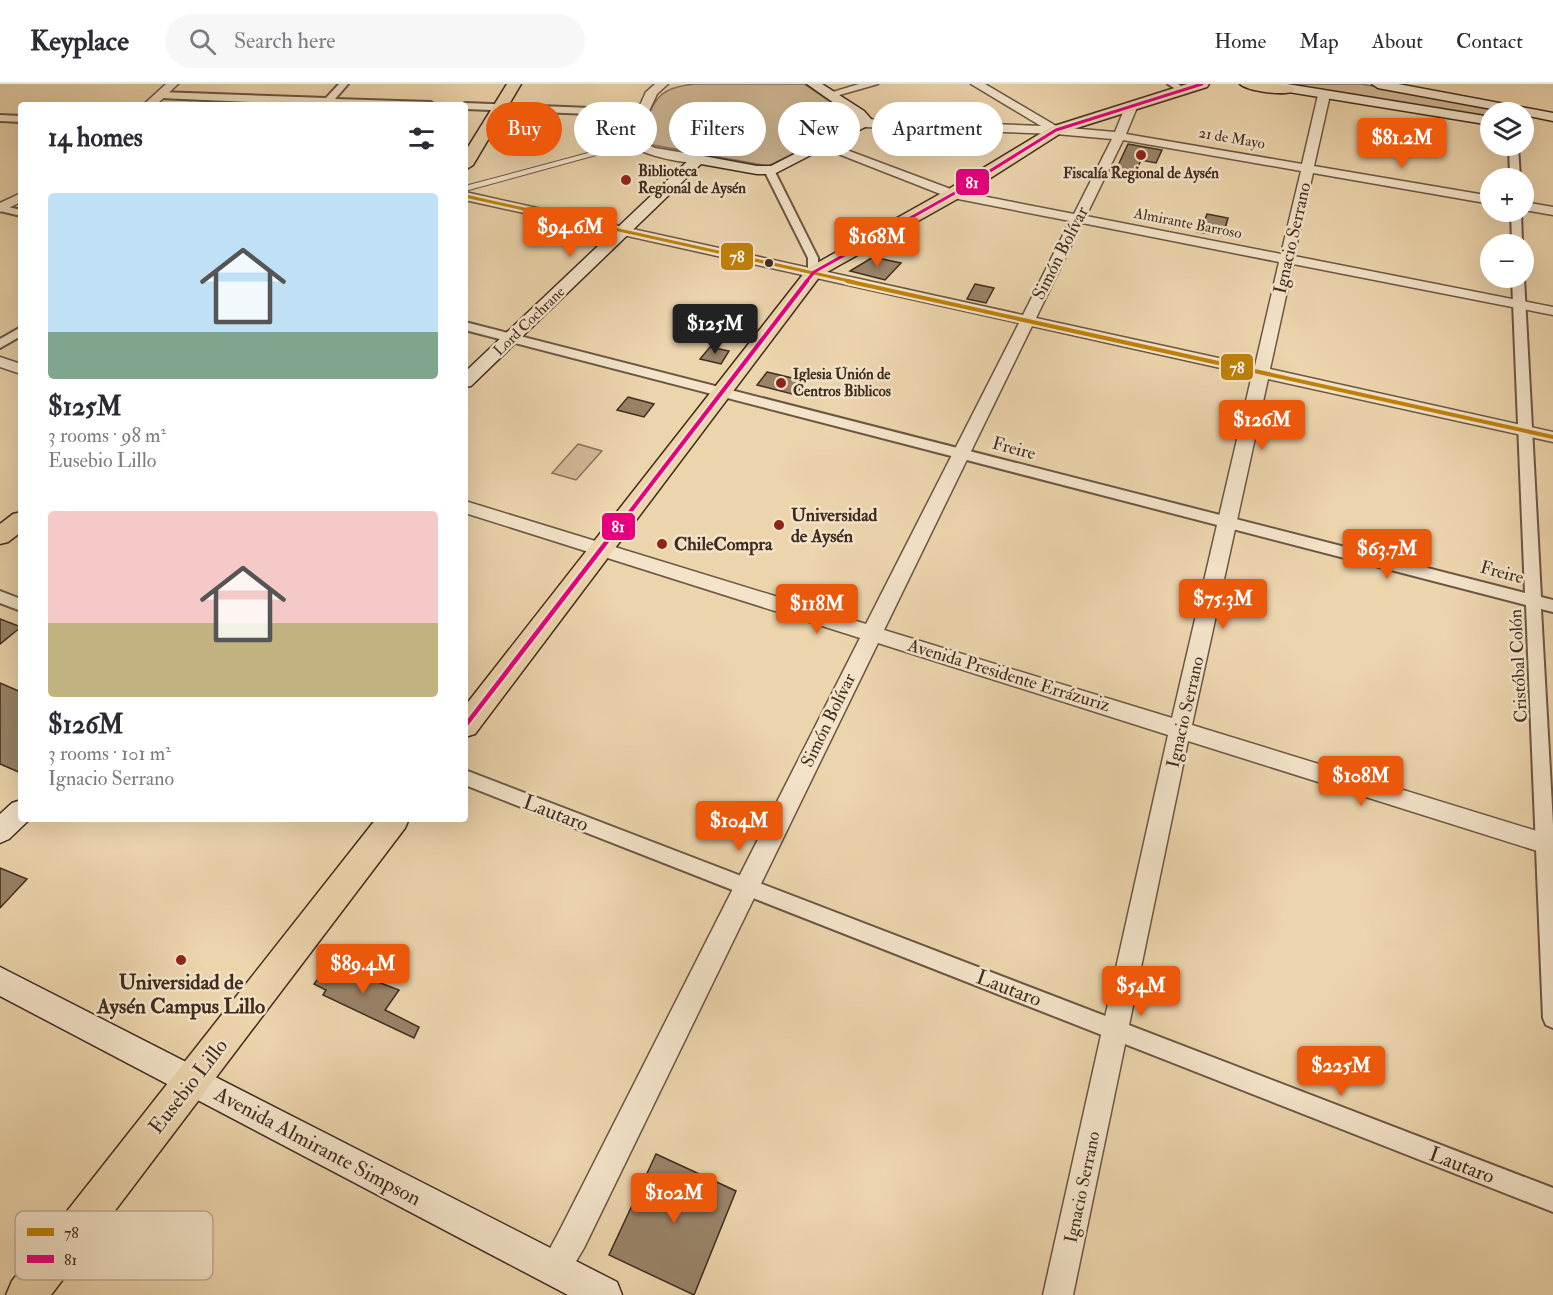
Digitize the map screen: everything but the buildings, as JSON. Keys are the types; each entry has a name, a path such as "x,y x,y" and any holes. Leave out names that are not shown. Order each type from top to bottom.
{"main road":[{"path":"502,102 514,84"},
{"path":"813,84 860,114 864,123 860,127"},
{"path":"468,722 814,272 952,194 1056,130 1132,105 1177,87 1202,84"},
{"path":"1247,84 1480,119"},
{"path":"1264,84 1288,90"},
{"path":"1378,84 1480,103"},
{"path":"1534,113 1553,117"},
{"path":"468,160 486,129"},
{"path":"698,159 769,170 784,167 805,156"},
{"name":"Lord Cochrane","path":"468,379 698,159"},
{"path":"0,536 18,522"},
{"path":"0,831 18,814"},
{"name":"Eusebio Lillo","path":"91,1211 392,822"},
{"name":"Avenida Almirante Simpson","path":"0,981 604,1295"},
{"name":"Eusebio Lillo","path":"26,1295 38,1280"}],"street":[{"path":"152,102 172,84"},
{"path":"328,102 344,84"},
{"path":"647,102 660,84"},
{"path":"830,95 872,84"},
{"name":"21 de Mayo","path":"977,84 1056,130 1119,136 1480,198"},
{"path":"160,95 306,102"},
{"name":"Ignacio Serrano","path":"1058,1295 1180,730 1324,95"},
{"name":"Simón Bolívar","path":"554,1269 573,1237 959,454 1119,136 1132,105"},
{"path":"468,106 486,107"},
{"path":"0,126 5,119"},
{"path":"864,123 1056,130"},
{"path":"657,152 698,159"},
{"path":"468,188 587,156"},
{"name":"Almirante Barroso","path":"851,156 952,194 1553,311"},
{"path":"769,170 813,258 814,272"},
{"path":"468,197 1553,438"},
{"path":"0,208 18,199"},
{"path":"0,208 18,212"},
{"path":"1534,208 1553,211"},
{"name":"Cristóbal Colón","path":"1519,288 1549,844 1553,1018"},
{"name":"Freire","path":"468,327 1553,606"},
{"path":"0,344 18,333"},
{"path":"0,362 18,368"},
{"name":"Avenida Presidente Errázuriz","path":"468,508 1549,844"},
{"path":"0,597 18,604"},
{"name":"Lautaro","path":"468,778 1553,1200"}],"shaded area":[{"path":"804,84 831,102 778,102 778,156 788,156 768,166 713,156 766,156 766,102 669,102 669,148 657,146 657,102 655,102 664,93 682,86"},
{"path":"1273,84 1361,84 1480,105 1480,117"},
{"path":"578,444 602,451 576,480 552,473"}],"transit line":[{"name":"81","path":"468,722 814,272 953,194 1056,130 1202,84"},
{"name":"78","path":"468,197 1553,437"}],"place":[{"name":"Fiscalía Regional de Aysén","path":"1141,155"},
{"name":"Biblioteca Regional de Aysén","path":"626,180"},
{"name":"Iglesia Unión de Centros Biblicos","path":"781,383"},
{"name":"Universidad de Aysén","path":"779,525"},
{"name":"ChileCompra","path":"662,544"},
{"name":"Universidad de Aysén Campus Lillo","path":"181,960"}]}
